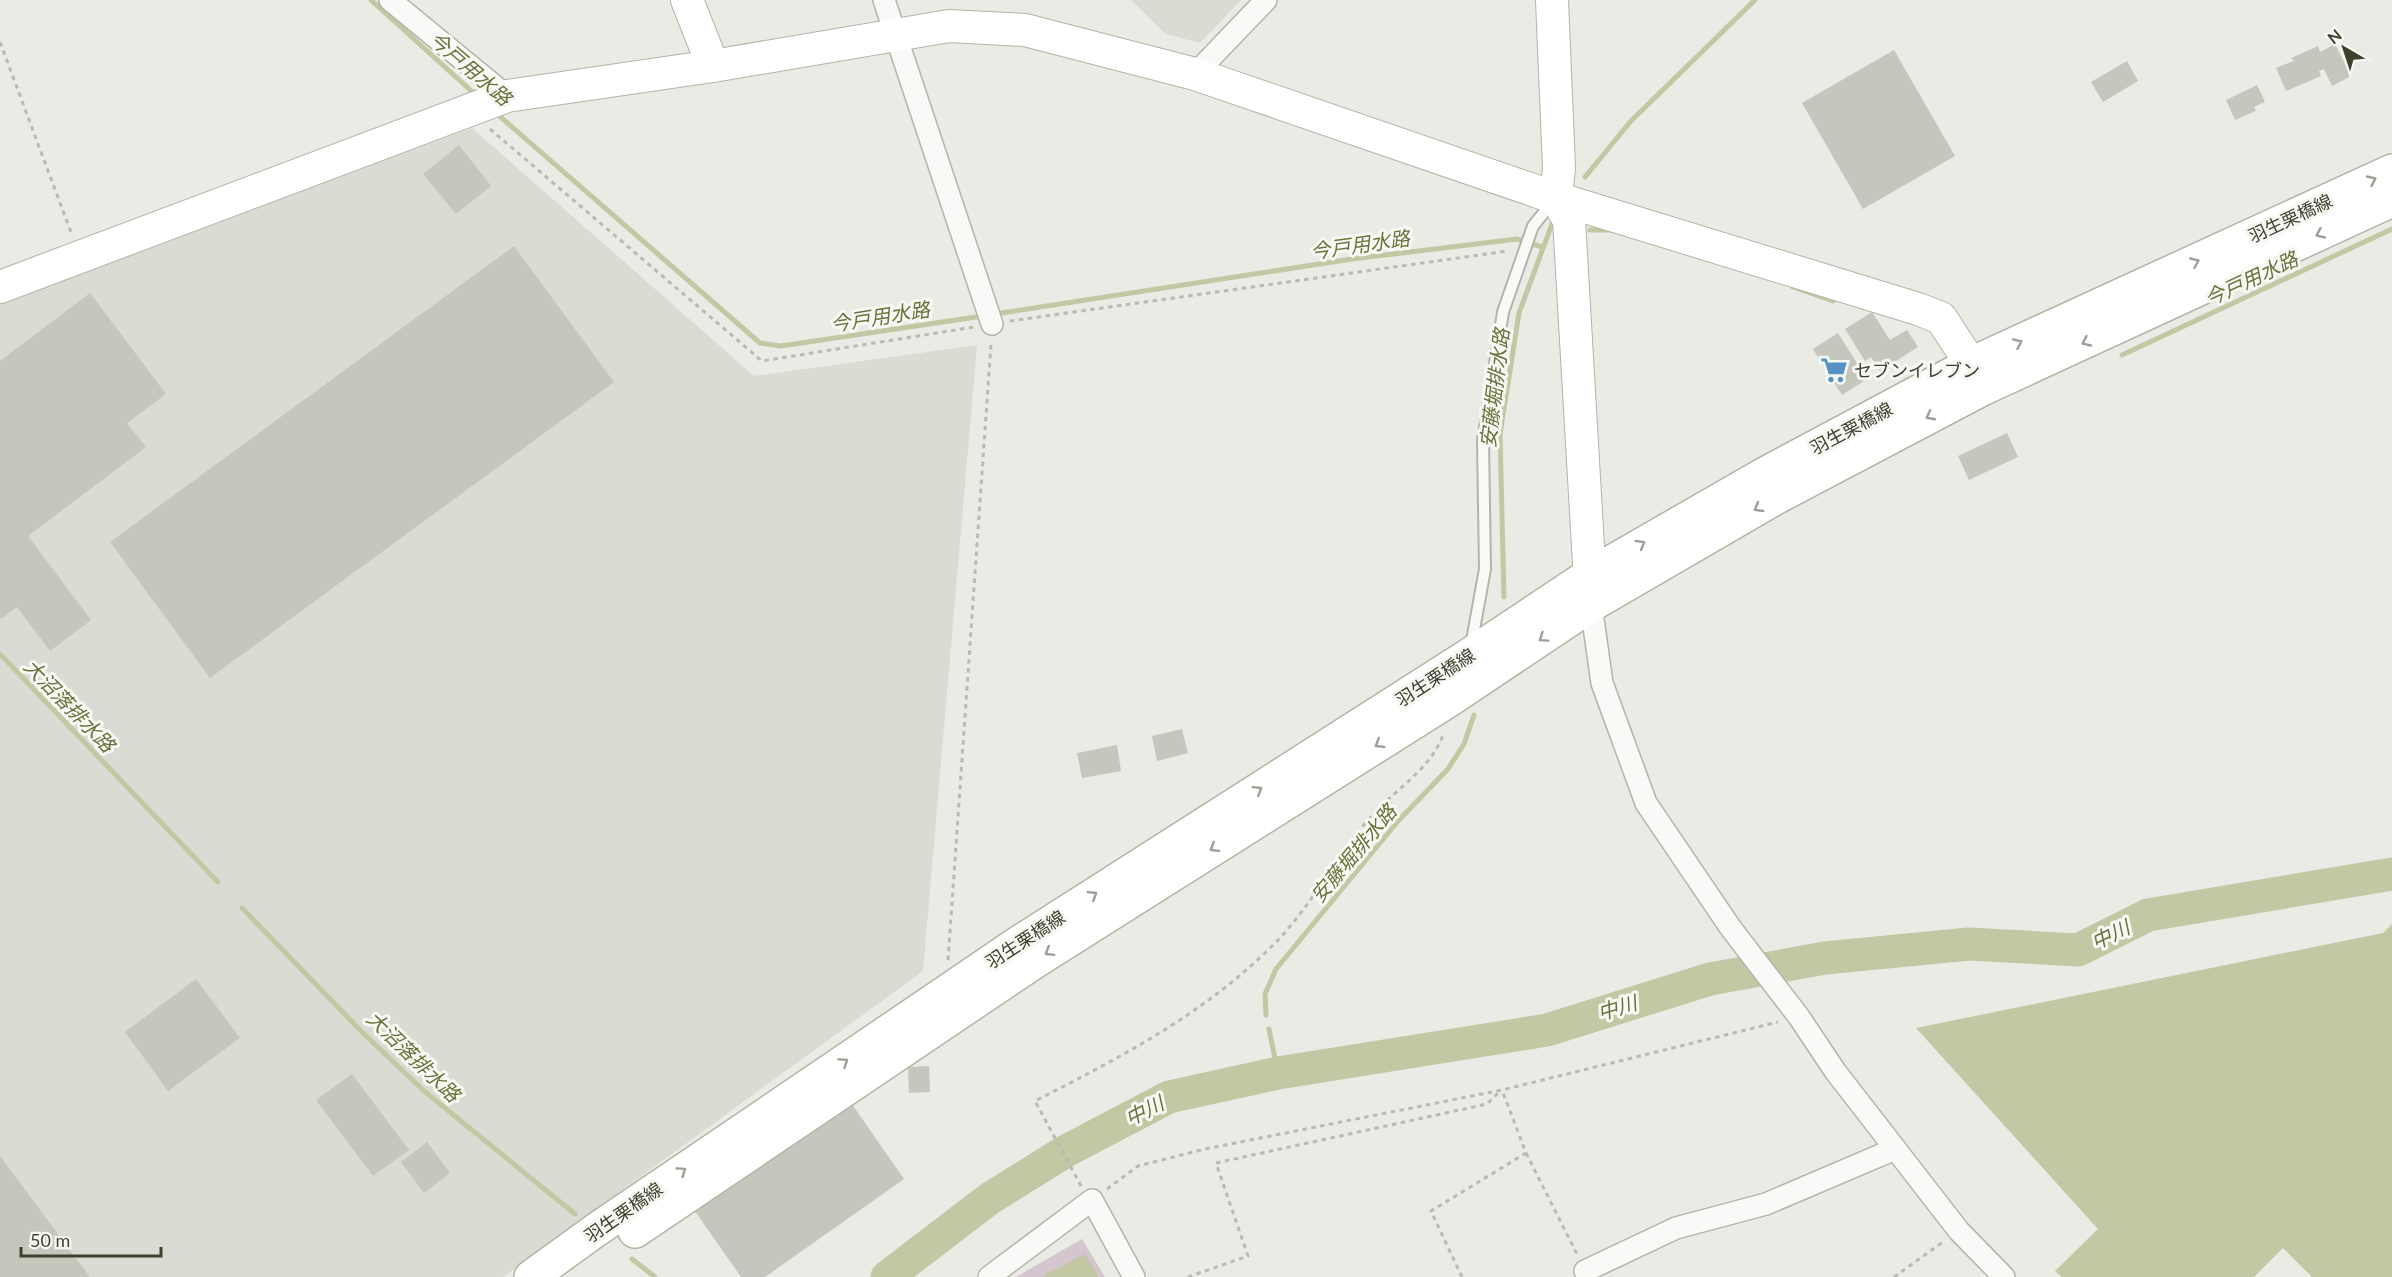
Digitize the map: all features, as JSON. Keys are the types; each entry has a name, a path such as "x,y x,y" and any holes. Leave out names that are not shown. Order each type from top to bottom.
{"main road":[{"name":"羽生栗橋線","path":"531,1277 596,1230 1030,935 1468,656 1591,589 1777,496 1976,377 2392,171"},
{"name":"羽生栗橋線","path":"1976,377 2392,200"},
{"name":"羽生栗橋線","path":"570,1277 1034,962 1449,700 1591,589"}],"street":[{"path":"390,0 507,96"},
{"path":"687,0 714,66"},
{"path":"884,0 992,324"},
{"path":"1195,74 1266,0"},
{"path":"1552,0 1559,168 1556,198 1569,220 1591,589 1602,683 1646,803 1730,927 1799,1017 1835,1071 1959,1231 2004,1277"},
{"path":"0,287 507,96 714,66 949,26 1025,30 1195,74 1556,198 1934,315 1941,318 1976,377"},
{"path":"1585,1271 1676,1228 1766,1204 1895,1149"},
{"path":"989,1277 1092,1200 1134,1277"}],"lane":[{"path":"1468,656 1476,627 1485,569 1483,440 1503,312 1533,226 1556,198"}],"path":[{"path":"0,42 80,256"},
{"path":"946,992 992,324"},
{"path":"1449,700 1442,737 1432,758 1369,819 1278,939 1219,993 1139,1048 1035,1101 1081,1187 1092,1200 1138,1166 1205,1149 1502,1090 1799,1017"},
{"path":"1502,1090 1526,1153 1585,1271"},
{"path":"1188,1277 1248,1256 1216,1163 1487,1104 1502,1090"},
{"path":"1462,1277 1431,1211 1526,1153"},
{"path":"1894,1277 1959,1231"}],"shaded area":[{"path":"1131,0 1241,0 1200,43 1166,34"},
{"path":"472,128 754,376 977,345 923,971 503,1277 0,1277 0,302"},
{"path":"2392,924 2392,1277 2312,1277 2283,1248 2254,1277 2062,1277 2055,1271 2098,1229 1916,1028 2383,933"},
{"path":"1082,1239 1105,1277 1016,1277"},
{"path":"1085,1254 1099,1277 1041,1277"}],"building":[{"path":"2335,44 2351,76 2332,86 2324,69 2319,71 2321,76 2286,91 2276,68 2294,61 2291,58 2318,46 2320,52"},
{"path":"1894,50 1955,156 1863,209 1802,103"},
{"path":"2127,61 2138,81 2103,102 2091,82"},
{"path":"2257,85 2265,102 2254,107 2256,111 2235,120 2226,100"},
{"path":"459,145 491,186 456,214 423,174"},
{"path":"514,246 614,382 210,678 110,542"},
{"path":"90,293 166,394 127,423 146,447 28,536 91,620 50,651 17,607 1,619 0,617 0,361"},
{"path":"1872,312 1890,340 1907,330 1918,347 1880,371 1871,357 1865,361 1845,329"},
{"path":"1838,333 1867,379 1842,395 1813,349"},
{"path":"2007,433 2018,457 1969,480 1958,456"},
{"path":"1182,729 1188,753 1157,761 1152,736"},
{"path":"1117,745 1121,771 1082,778 1077,753"},
{"path":"196,979 240,1038 168,1091 125,1032"},
{"path":"929,1066 930,1092 909,1093 908,1067"},
{"path":"352,1074 409,1150 373,1176 316,1100"},
{"path":"847,1097 904,1179 765,1277 741,1277 692,1207"},
{"path":"427,1142 450,1173 424,1193 401,1162"},
{"path":"0,1156 90,1277 0,1277"}],"waterway":[{"name":"今戸用水路","path":"371,0 478,97"},
{"name":"安藤堀排水路","path":"1585,177 1631,121 1755,0"},
{"name":"今戸用水路","path":"496,113 760,343 781,346 983,316"},
{"name":"安藤堀排水路","path":"1504,597 1500,434 1519,313 1552,224"},
{"name":"今戸用水路","path":"2122,355 2392,229"},
{"name":"今戸用水路","path":"1590,230 1613,230"},
{"name":"今戸用水路","path":"995,314 1352,259 1517,239 1542,247"},
{"name":"今戸用水路","path":"1793,287 1833,301"},
{"name":"大沼落排水路","path":"0,654 218,882"},
{"name":"安藤堀排水路","path":"1266,1015 1265,994 1276,969 1399,820 1448,769 1464,744 1474,715"},
{"name":"中川","path":"887,1277 989,1199 1066,1151 1169,1097 1278,1073 1547,1030 1710,979 1825,958 1969,944 2078,950 2148,915 2392,874"},
{"name":"大沼落排水路","path":"242,908 363,1033 424,1091 575,1214"},
{"name":"安藤堀排水路","path":"1269,1029 1278,1073"},
{"name":"大沼落排水路","path":"632,1259 655,1277"}],"place":[{"name":"セブンイレブン","path":"1834,370"}]}
